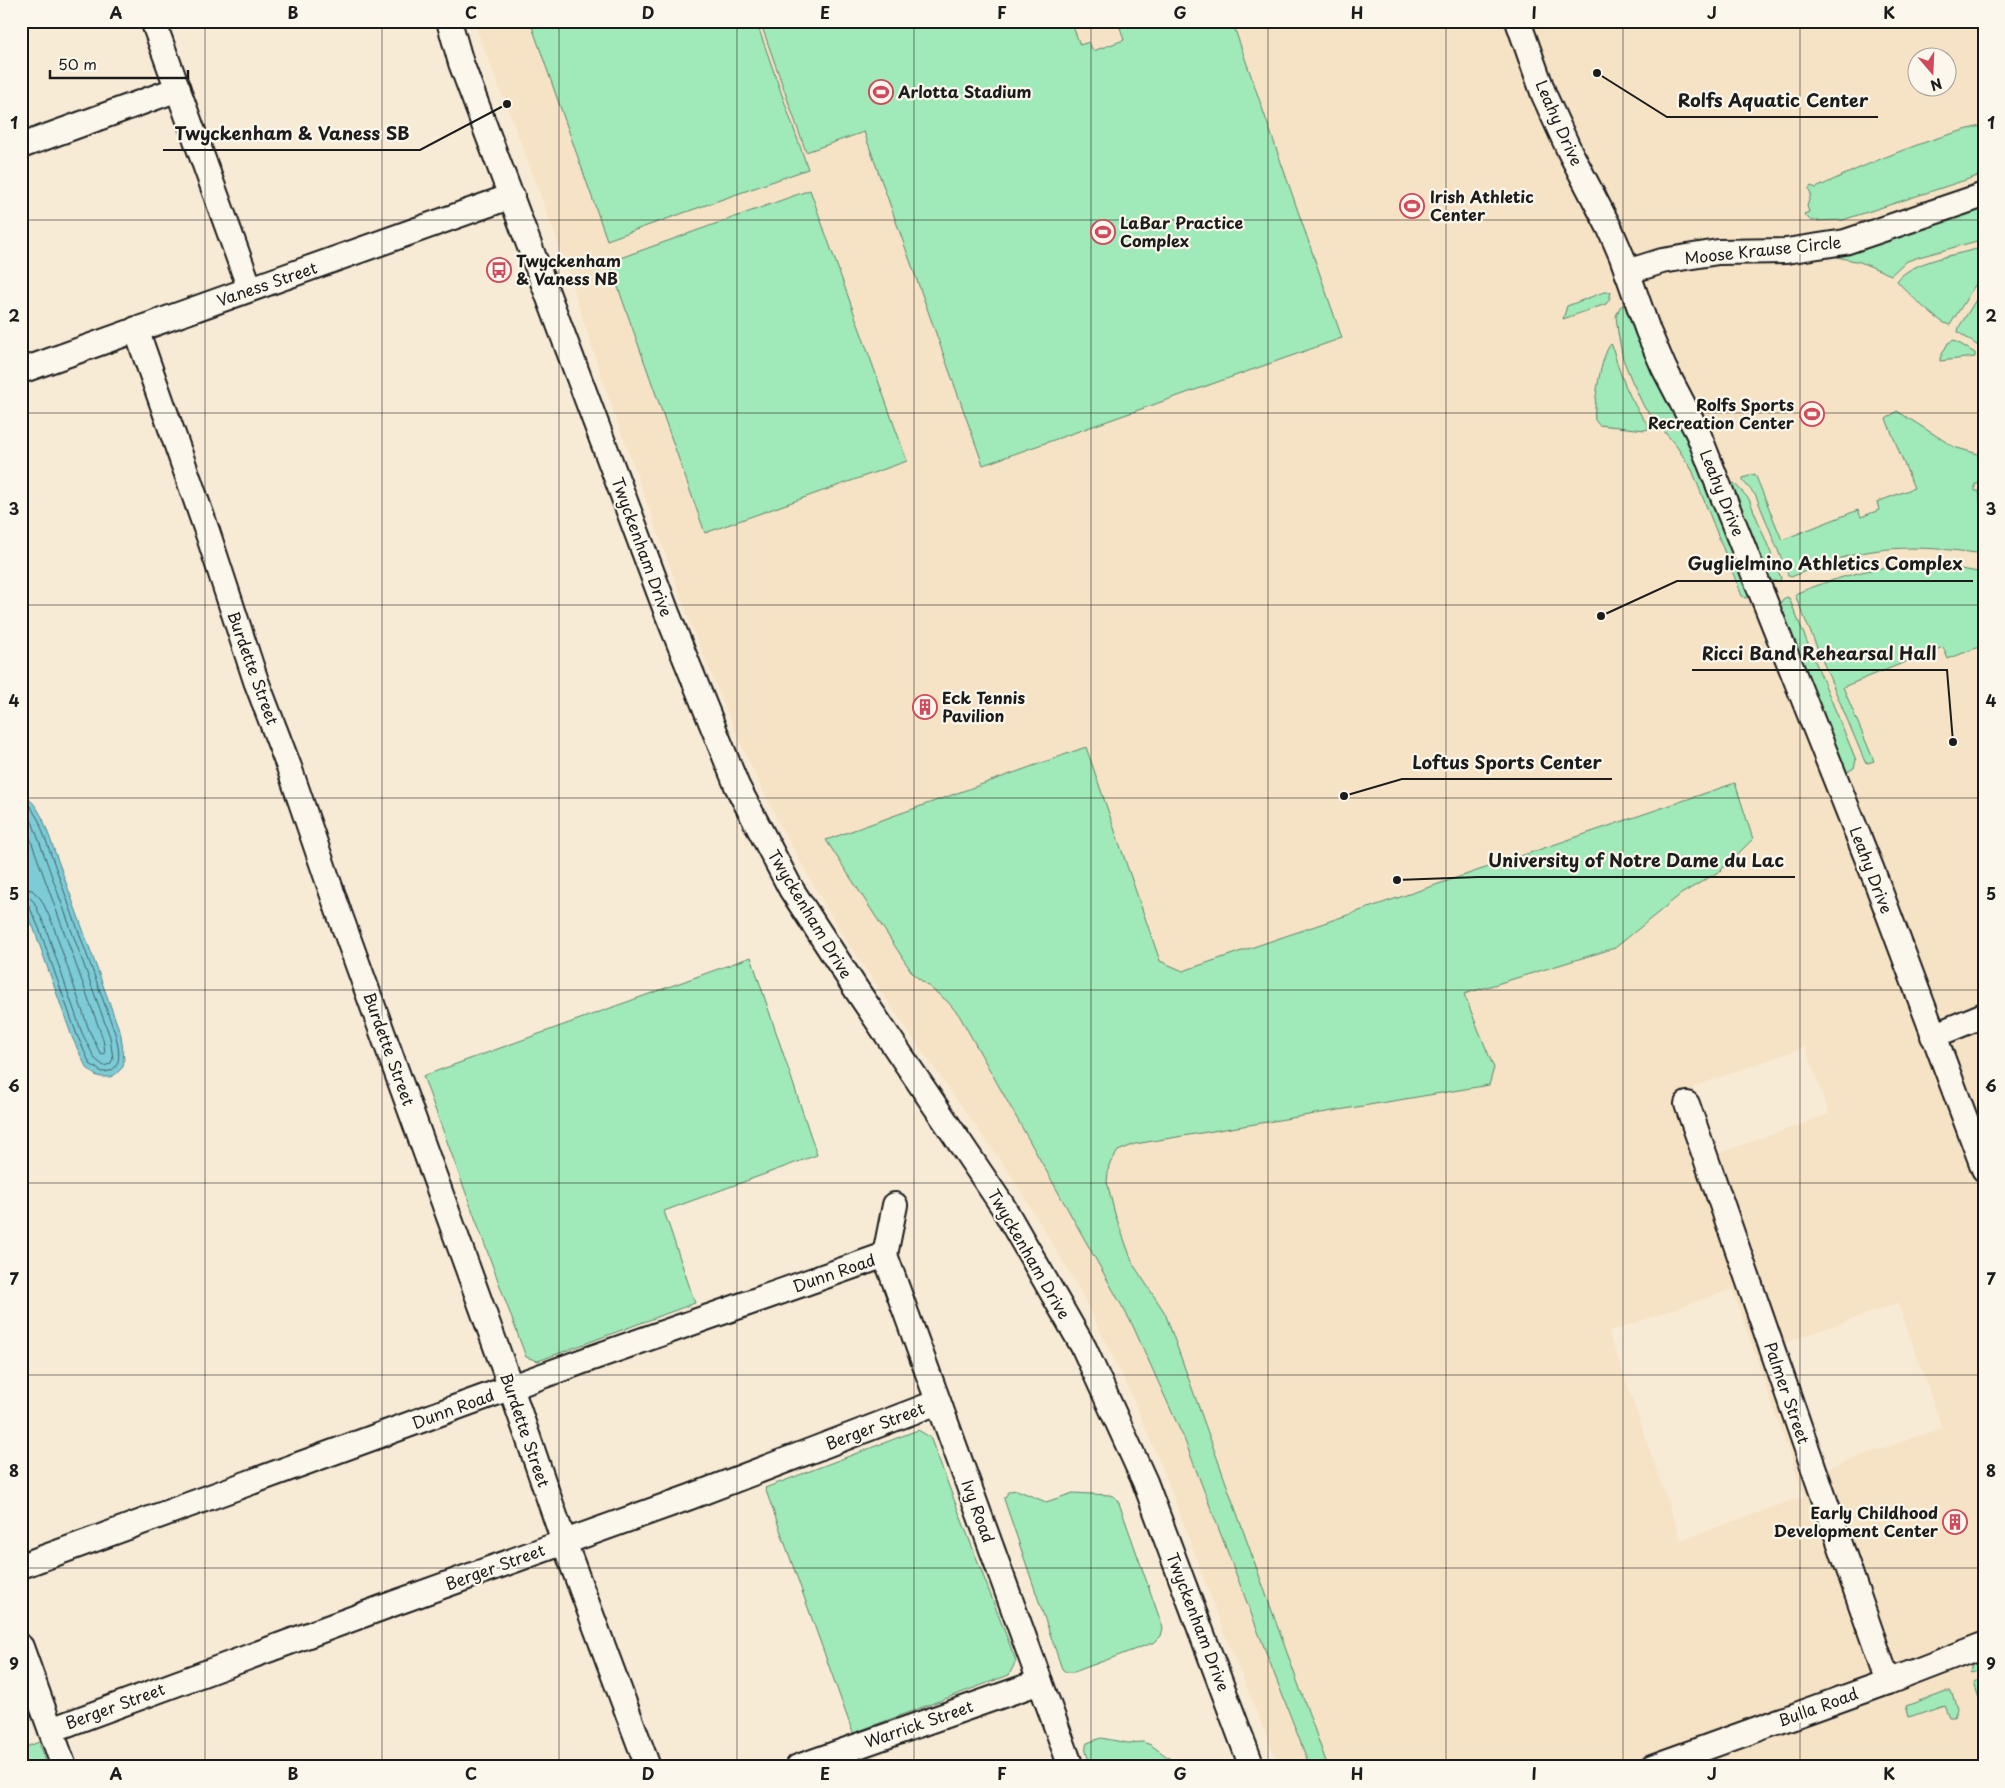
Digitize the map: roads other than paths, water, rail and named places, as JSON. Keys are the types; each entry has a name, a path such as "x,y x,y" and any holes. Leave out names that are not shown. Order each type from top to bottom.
{"street":[{"path":"153,21 250,289"},
{"name":"Twyckenham Drive","path":"448,21 461,63 667,614 736,786 791,889 1002,1205 1084,1348 1145,1482 1252,1767"},
{"name":"Leahy Drive","path":"1518,21 1544,94 1570,152 1610,229 1656,350 1698,433 1875,878 1984,1169"},
{"path":"21,146 178,89"},
{"name":"Moose Krause Circle","path":"1627,272 1662,261 1718,252 1786,251 1845,242 1984,195"},
{"name":"Vaness Street","path":"21,371 512,196"},
{"name":"Burdette Street","path":"136,329 208,534 256,681 289,767 338,910 511,1388 564,1542 648,1767"},
{"path":"1933,1036 1984,1015"},
{"name":"Palmer Street","path":"1687,1104 1888,1682"},
{"path":"885,1255 896,1206"},
{"name":"Dunn Road","path":"21,1566 586,1360 885,1255"},
{"name":"Ivy Road","path":"885,1255 1071,1767"},
{"name":"Berger Street","path":"51,1730 690,1497 938,1402"},
{"name":"Bulla Road","path":"1652,1767 1888,1682 1984,1645"},
{"path":"21,1647 64,1767"},
{"name":"Warrick Street","path":"798,1767 1040,1682"}],"water":[{"path":"21,795 32,801 43,819 121,1035 123,1067 110,1077 95,1075 86,1067 72,1037 34,929 21,902"}],"place":[{"name":"Rolfs Aquatic Center","path":"1597,73"},
{"name":"Arlotta Stadium","path":"881,92"},
{"name":"Twyckenham & Vaness SB","path":"507,104"},
{"name":"Irish Athletic Center","path":"1412,206"},
{"name":"LaBar Practice Complex","path":"1103,232"},
{"name":"Twyckenham & Vaness NB","path":"499,270"},
{"name":"Rolfs Sports Recreation Center","path":"1812,414"},
{"name":"Guglielmino Athletics Complex","path":"1601,616"},
{"name":"Eck Tennis Pavilion","path":"925,707"},
{"name":"Ricci Band Rehearsal Hall","path":"1953,742"},
{"name":"Loftus Sports Center","path":"1344,796"},
{"name":"University of Notre Dame du Lac","path":"1397,880"},
{"name":"Early Childhood Development Center","path":"1955,1522"}]}
